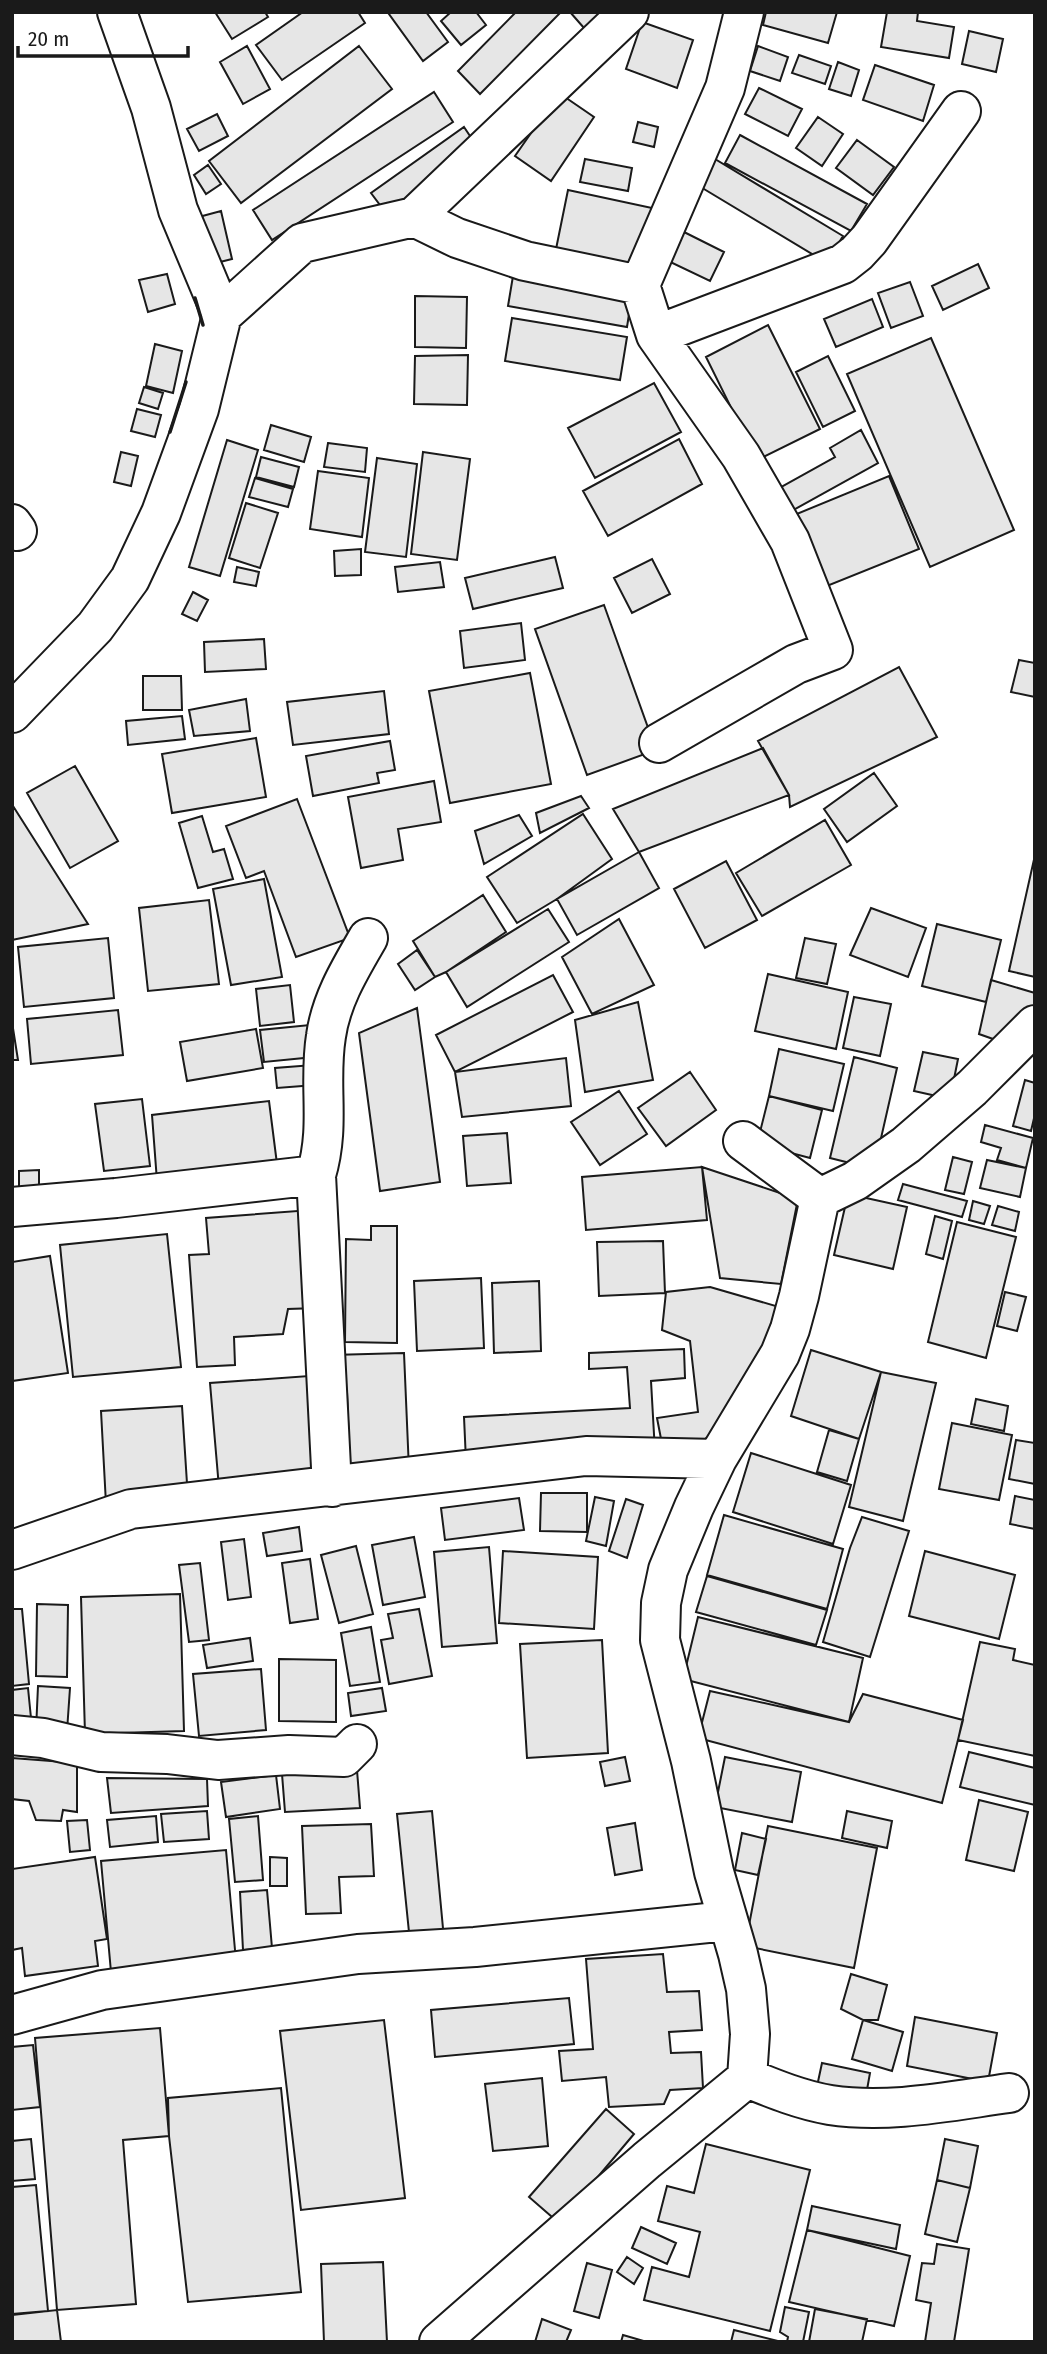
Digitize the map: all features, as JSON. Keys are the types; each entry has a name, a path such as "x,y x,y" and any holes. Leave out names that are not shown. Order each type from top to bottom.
{"street":[{"path":"117,12 151,108 177,210 222,315"},
{"path":"659,743 796,664 833,650 790,541 741,456 656,335 639,285 725,88 744,12"},
{"path":"12,713 95,627 130,579 161,513 199,409 222,315 302,243 414,217 627,13"},
{"path":"656,335 843,264 869,240 961,111"},
{"path":"414,217 457,238 526,261 639,285"},
{"path":"332,1487 316,1175 324,1140 325,1038 330,1011 368,938"},
{"path":"820,1198 855,1181 906,1145 972,1088 1035,1025"},
{"path":"743,1141 820,1198"},
{"path":"12,1207 316,1175"},
{"path":"439,2342 647,2160 747,2078 750,2034 746,1989 714,1872 691,1761 660,1640 661,1603 668,1570 694,1507 718,1459 780,1354 790,1329 820,1198"},
{"path":"12,1550 131,1509 586,1456 718,1459"},
{"path":"12,1735 43,1738 101,1752 218,1760 289,1755 344,1757 358,1744"},
{"path":"12,2015 102,1990 358,1954 475,1947 727,1921"},
{"path":"747,2078 787,2094 830,2105 887,2109 1009,2093"}],"building":[{"path":"215,12 265,12 268,17 232,39"},
{"path":"303,12 358,12 365,23 282,80 256,45"},
{"path":"426,12 448,42 423,61 389,14"},
{"path":"451,12 476,12 486,25 461,45 441,21"},
{"path":"516,12 561,12 480,94 458,71"},
{"path":"570,12 617,13 591,36"},
{"path":"766,12 837,12 828,43 763,25"},
{"path":"887,12 918,12 917,21 954,27 949,58 881,47"},
{"path":"642,22 693,40 677,88 626,69"},
{"path":"969,31 1003,39 996,72 962,64"},
{"path":"247,46 270,89 243,104 220,62"},
{"path":"359,46 392,89 241,203 209,161"},
{"path":"758,46 788,57 780,81 750,71"},
{"path":"799,55 831,66 825,84 792,73"},
{"path":"838,62 859,70 851,96 829,89"},
{"path":"875,65 934,85 923,121 863,100"},
{"path":"759,88 802,109 788,136 745,114"},
{"path":"434,92 453,122 272,240 253,210"},
{"path":"559,93 594,117 551,181 515,156"},
{"path":"217,114 228,136 199,151 187,129"},
{"path":"818,117 843,134 822,166 796,148"},
{"path":"638,122 658,127 654,147 633,142"},
{"path":"464,127 480,151 389,217 371,193"},
{"path":"740,135 867,204 851,231 725,163"},
{"path":"857,140 894,167 873,195 836,168"},
{"path":"705,153 843,236 827,263 689,180"},
{"path":"585,159 632,168 628,191 580,182"},
{"path":"208,165 221,184 206,194 194,175"},
{"path":"568,190 652,208 639,271 555,254"},
{"path":"221,211 232,259 208,265 195,218"},
{"path":"678,229 724,252 710,281 664,259"},
{"path":"978,264 989,288 943,310 932,286"},
{"path":"514,270 633,289 627,327 508,306"},
{"path":"167,274 175,304 148,312 139,280"},
{"path":"910,282 923,316 891,328 878,293"},
{"path":"415,296 467,297 466,348 415,347"},
{"path":"872,299 883,327 836,347 824,319"},
{"path":"512,318 627,337 620,380 505,361"},
{"path":"768,325 820,429 757,460 706,357"},
{"path":"931,338 1014,530 930,567 847,374"},
{"path":"155,344 182,351 173,393 146,386"},
{"path":"468,355 467,405 414,404 415,356"},
{"path":"828,356 855,411 823,427 796,372"},
{"path":"654,383 681,432 595,478 568,428"},
{"path":"144,387 163,393 158,409 139,403"},
{"path":"137,409 161,415 155,437 131,431"},
{"path":"271,425 311,437 304,462 264,450"},
{"path":"861,430 878,463 779,518 767,495 835,457 830,448"},
{"path":"679,439 702,484 608,536 583,491"},
{"path":"227,440 258,450 220,576 189,567"},
{"path":"328,443 367,448 365,472 324,467"},
{"path":"121,452 138,456 131,486 114,482"},
{"path":"423,452 470,459 457,560 411,554"},
{"path":"261,457 299,467 294,487 256,477"},
{"path":"377,458 417,464 406,557 365,552"},
{"path":"318,471 369,478 362,537 310,529"},
{"path":"889,476 919,549 817,590 787,518"},
{"path":"255,478 293,489 288,507 249,497"},
{"path":"246,503 278,513 260,568 229,558"},
{"path":"361,549 361,575 335,576 334,551"},
{"path":"555,557 563,588 473,609 465,578"},
{"path":"652,559 670,594 632,613 614,578"},
{"path":"440,562 444,587 398,592 395,567"},
{"path":"237,567 259,572 256,586 234,582"},
{"path":"193,592 208,600 197,621 182,614"},
{"path":"604,605 656,750 587,775 535,629"},
{"path":"521,623 525,660 464,668 460,631"},
{"path":"264,639 266,669 205,672 204,642"},
{"path":"1019,660 1035,663 1035,697 1011,692"},
{"path":"899,667 937,737 790,807 789,795 758,741"},
{"path":"530,673 551,784 450,803 429,691"},
{"path":"143,676 181,676 182,710 143,710"},
{"path":"384,691 389,734 293,745 287,702"},
{"path":"246,699 250,731 194,736 189,710"},
{"path":"182,716 185,739 128,745 126,721"},
{"path":"256,738 266,797 172,813 162,754"},
{"path":"390,741 395,770 377,773 379,783 313,796 306,756"},
{"path":"763,748 789,795 639,852 613,809"},
{"path":"75,766 118,841 70,868 27,793"},
{"path":"874,773 897,806 847,842 824,809"},
{"path":"434,781 441,822 398,829 403,860 361,868 348,797"},
{"path":"581,796 589,808 540,833 536,813"},
{"path":"297,799 350,938 296,957 264,871 246,878 226,826"},
{"path":"13,806 88,924 12,940"},
{"path":"583,814 612,859 557,899 517,923 487,877"},
{"path":"519,815 532,836 484,864 475,831"},
{"path":"202,816 213,852 224,849 233,879 198,888 179,823"},
{"path":"825,820 851,865 762,916 736,873"},
{"path":"639,852 659,888 577,935 557,899"},
{"path":"1035,855 1035,977 1009,971"},
{"path":"726,861 757,920 705,948 674,889"},
{"path":"264,879 282,977 231,985 213,889"},
{"path":"483,895 506,932 435,977 413,941"},
{"path":"209,900 219,984 148,991 139,908"},
{"path":"871,908 926,928 908,977 850,955"},
{"path":"548,909 569,942 467,1007 446,972"},
{"path":"619,919 654,985 592,1014 562,957"},
{"path":"937,924 1001,940 986,1002 922,986"},
{"path":"108,938 114,998 24,1007 18,947"},
{"path":"805,938 836,944 827,984 796,978"},
{"path":"417,950 435,977 415,990 398,964"},
{"path":"768,974 848,992 836,1049 755,1031"},
{"path":"553,975 573,1012 455,1072 436,1035"},
{"path":"991,980 1035,993 1035,1013 1010,1045 979,1034"},
{"path":"290,985 294,1022 260,1026 256,989"},
{"path":"854,997 891,1004 880,1056 843,1048"},
{"path":"638,1002 653,1080 585,1092 575,1020"},
{"path":"417,1008 440,1182 380,1191 359,1033"},
{"path":"118,1010 123,1055 31,1064 27,1019"},
{"path":"12,1022 18,1060 12,1060"},
{"path":"320,1024 324,1056 264,1062 260,1030"},
{"path":"256,1029 263,1068 187,1081 180,1042"},
{"path":"779,1049 844,1064 833,1111 769,1096"},
{"path":"923,1052 958,1059 950,1099 914,1091"},
{"path":"854,1057 897,1068 874,1169 830,1158"},
{"path":"566,1058 571,1106 462,1117 455,1072"},
{"path":"313,1065 315,1085 277,1088 275,1068"},
{"path":"690,1072 716,1110 666,1146 638,1108"},
{"path":"1025,1080 1035,1083 1035,1114 1031,1131 1013,1126"},
{"path":"619,1091 647,1134 600,1165 571,1122"},
{"path":"769,1096 822,1110 810,1158 757,1144"},
{"path":"142,1099 150,1166 104,1171 95,1104"},
{"path":"269,1101 277,1164 157,1181 152,1115"},
{"path":"985,1125 1033,1138 1026,1168 997,1160 1001,1148 981,1142"},
{"path":"507,1133 511,1183 467,1186 463,1136"},
{"path":"953,1157 972,1162 964,1194 945,1190"},
{"path":"987,1160 1026,1168 1020,1197 980,1188"},
{"path":"702,1167 707,1220 586,1230 582,1177"},
{"path":"702,1167 798,1199 781,1284 720,1278"},
{"path":"39,1170 39,1202 19,1201 19,1171"},
{"path":"903,1184 967,1201 962,1217 898,1200"},
{"path":"848,1194 907,1207 893,1269 834,1255"},
{"path":"973,1201 990,1206 984,1224 969,1220"},
{"path":"998,1206 1019,1212 1015,1231 992,1225"},
{"path":"311,1210 317,1308 288,1309 283,1334 234,1337 235,1365 197,1367 189,1255 209,1254 206,1218"},
{"path":"935,1216 952,1221 943,1259 926,1254"},
{"path":"957,1222 1016,1237 986,1358 928,1342"},
{"path":"371,1226 397,1226 397,1343 345,1342 346,1239 371,1240"},
{"path":"167,1234 181,1367 73,1377 60,1245"},
{"path":"663,1241 665,1293 599,1296 597,1242"},
{"path":"50,1256 68,1373 12,1381 12,1262"},
{"path":"481,1278 484,1348 417,1351 414,1281"},
{"path":"539,1281 541,1351 494,1353 492,1283"},
{"path":"710,1287 793,1311 724,1442 662,1444 657,1418 698,1412 690,1341 662,1330 666,1292"},
{"path":"1005,1292 1026,1297 1017,1331 997,1326"},
{"path":"684,1349 685,1378 651,1381 655,1452 466,1461 464,1417 630,1408 627,1367 589,1369 589,1353"},
{"path":"811,1350 881,1372 859,1439 791,1416"},
{"path":"404,1353 409,1470 350,1473 347,1392 334,1393 332,1355"},
{"path":"881,1372 936,1383 903,1521 849,1507"},
{"path":"309,1376 317,1481 219,1488 210,1383"},
{"path":"976,1399 1008,1406 1004,1431 971,1424"},
{"path":"182,1406 188,1499 106,1504 101,1411"},
{"path":"952,1423 1012,1435 999,1500 939,1489"},
{"path":"829,1430 859,1439 847,1481 817,1472"},
{"path":"1016,1440 1035,1443 1035,1484 1009,1479"},
{"path":"751,1453 851,1485 833,1544 733,1512"},
{"path":"541,1493 587,1493 587,1532 540,1531"},
{"path":"1015,1496 1035,1500 1035,1529 1010,1524"},
{"path":"595,1497 614,1501 606,1546 586,1541"},
{"path":"519,1498 524,1530 445,1540 441,1508"},
{"path":"626,1499 643,1505 627,1558 609,1551"},
{"path":"724,1515 843,1549 827,1609 707,1575"},
{"path":"862,1517 909,1531 870,1657 823,1642 850,1548"},
{"path":"299,1527 302,1551 267,1556 263,1533"},
{"path":"414,1537 425,1597 383,1605 372,1545"},
{"path":"244,1539 251,1597 228,1600 221,1542"},
{"path":"356,1546 373,1614 339,1623 321,1555"},
{"path":"489,1547 497,1643 442,1647 434,1552"},
{"path":"503,1551 598,1557 594,1629 499,1623"},
{"path":"925,1551 1015,1575 999,1639 909,1616"},
{"path":"310,1559 318,1619 290,1623 282,1563"},
{"path":"200,1563 209,1640 189,1642 179,1565"},
{"path":"707,1576 827,1610 816,1645 696,1612"},
{"path":"180,1594 184,1731 85,1734 81,1597"},
{"path":"37,1604 68,1605 67,1677 36,1676"},
{"path":"12,1609 22,1609 29,1684 12,1686"},
{"path":"419,1609 432,1676 389,1684 381,1640 393,1638 388,1614"},
{"path":"698,1617 863,1658 849,1722 683,1679"},
{"path":"371,1627 380,1682 350,1686 341,1633"},
{"path":"250,1638 253,1661 207,1668 203,1645"},
{"path":"602,1640 608,1753 527,1758 520,1644"},
{"path":"980,1642 1015,1649 1013,1660 1035,1665 1035,1756 958,1740"},
{"path":"279,1659 336,1660 336,1722 279,1721"},
{"path":"261,1669 266,1730 199,1736 193,1674"},
{"path":"38,1686 70,1688 67,1731 36,1730"},
{"path":"28,1688 31,1718 12,1720 12,1690"},
{"path":"382,1688 386,1711 351,1716 348,1693"},
{"path":"710,1691 849,1722 863,1694 963,1720 942,1803 698,1738"},
{"path":"969,1752 1035,1768 1035,1805 960,1787"},
{"path":"625,1757 630,1781 605,1786 600,1762"},
{"path":"725,1757 801,1772 792,1822 715,1807"},
{"path":"12,1758 77,1763 77,1812 63,1810 61,1821 36,1820 29,1801 12,1799"},
{"path":"357,1770 360,1808 285,1812 282,1774"},
{"path":"276,1775 280,1809 226,1817 221,1782"},
{"path":"107,1778 207,1779 208,1806 111,1813"},
{"path":"979,1800 1028,1812 1014,1871 966,1860"},
{"path":"207,1811 209,1839 164,1842 161,1814"},
{"path":"432,1811 444,1939 410,1942 397,1814"},
{"path":"847,1811 892,1821 887,1848 842,1838"},
{"path":"156,1816 158,1842 110,1847 107,1820"},
{"path":"258,1816 263,1880 235,1882 229,1819"},
{"path":"87,1820 90,1850 70,1852 67,1821"},
{"path":"635,1823 642,1870 615,1875 607,1828"},
{"path":"371,1824 374,1876 339,1877 341,1913 306,1914 302,1826"},
{"path":"768,1826 877,1848 854,1968 745,1946"},
{"path":"742,1833 766,1839 758,1875 735,1870"},
{"path":"226,1850 236,1961 111,1972 101,1861"},
{"path":"95,1857 107,1939 95,1941 98,1966 25,1976 22,1948 12,1950 12,1869"},
{"path":"270,1857 287,1858 287,1886 270,1886"},
{"path":"267,1890 272,1948 243,1950 240,1892"},
{"path":"663,1954 667,1992 699,1991 702,2030 669,2032 671,2053 701,2052 703,2088 670,2090 664,2104 609,2107 606,2077 562,2081 559,2051 593,2049 586,1959"},
{"path":"851,1974 887,1985 878,2020 863,2020 841,2009"},
{"path":"569,1998 574,2044 435,2057 431,2010"},
{"path":"915,2017 997,2033 988,2082 907,2066"},
{"path":"384,2020 405,2198 301,2210 280,2031"},
{"path":"863,2020 903,2032 892,2071 852,2059"},
{"path":"160,2028 169,2136 123,2140 136,2304 57,2310 35,2038"},
{"path":"33,2045 40,2107 12,2110 12,2047"},
{"path":"822,2063 870,2073 865,2101 816,2091"},
{"path":"542,2078 548,2146 493,2151 485,2084"},
{"path":"281,2088 301,2292 188,2302 169,2136 168,2098"},
{"path":"606,2109 634,2134 559,2223 529,2197"},
{"path":"31,2139 35,2179 12,2181 12,2141"},
{"path":"945,2139 978,2146 970,2188 937,2180"},
{"path":"706,2144 810,2170 770,2331 644,2300 652,2267 689,2277 700,2232 658,2221 667,2186 694,2193"},
{"path":"937,2180 970,2188 957,2242 925,2234"},
{"path":"36,2185 48,2311 12,2314 12,2187"},
{"path":"812,2206 900,2225 896,2249 807,2230"},
{"path":"641,2227 676,2243 667,2264 632,2248"},
{"path":"807,2230 910,2256 894,2326 789,2302"},
{"path":"937,2244 969,2249 954,2342 925,2342 931,2303 916,2300 922,2263 934,2264"},
{"path":"627,2257 643,2268 634,2284 617,2272"},
{"path":"383,2262 387,2342 324,2342 321,2264"},
{"path":"587,2263 612,2270 599,2318 574,2311"},
{"path":"785,2307 809,2312 803,2342 787,2342 788,2337 780,2332"},
{"path":"815,2309 867,2319 862,2342 809,2342"},
{"path":"57,2310 61,2342 12,2342 12,2315"},
{"path":"542,2319 571,2330 566,2342 535,2342"},
{"path":"734,2330 778,2341 778,2342 731,2342"},
{"path":"623,2335 647,2342 621,2342"}],"wall":[{"path":"195,298 203,325"},
{"path":"170,432 186,382"}]}
